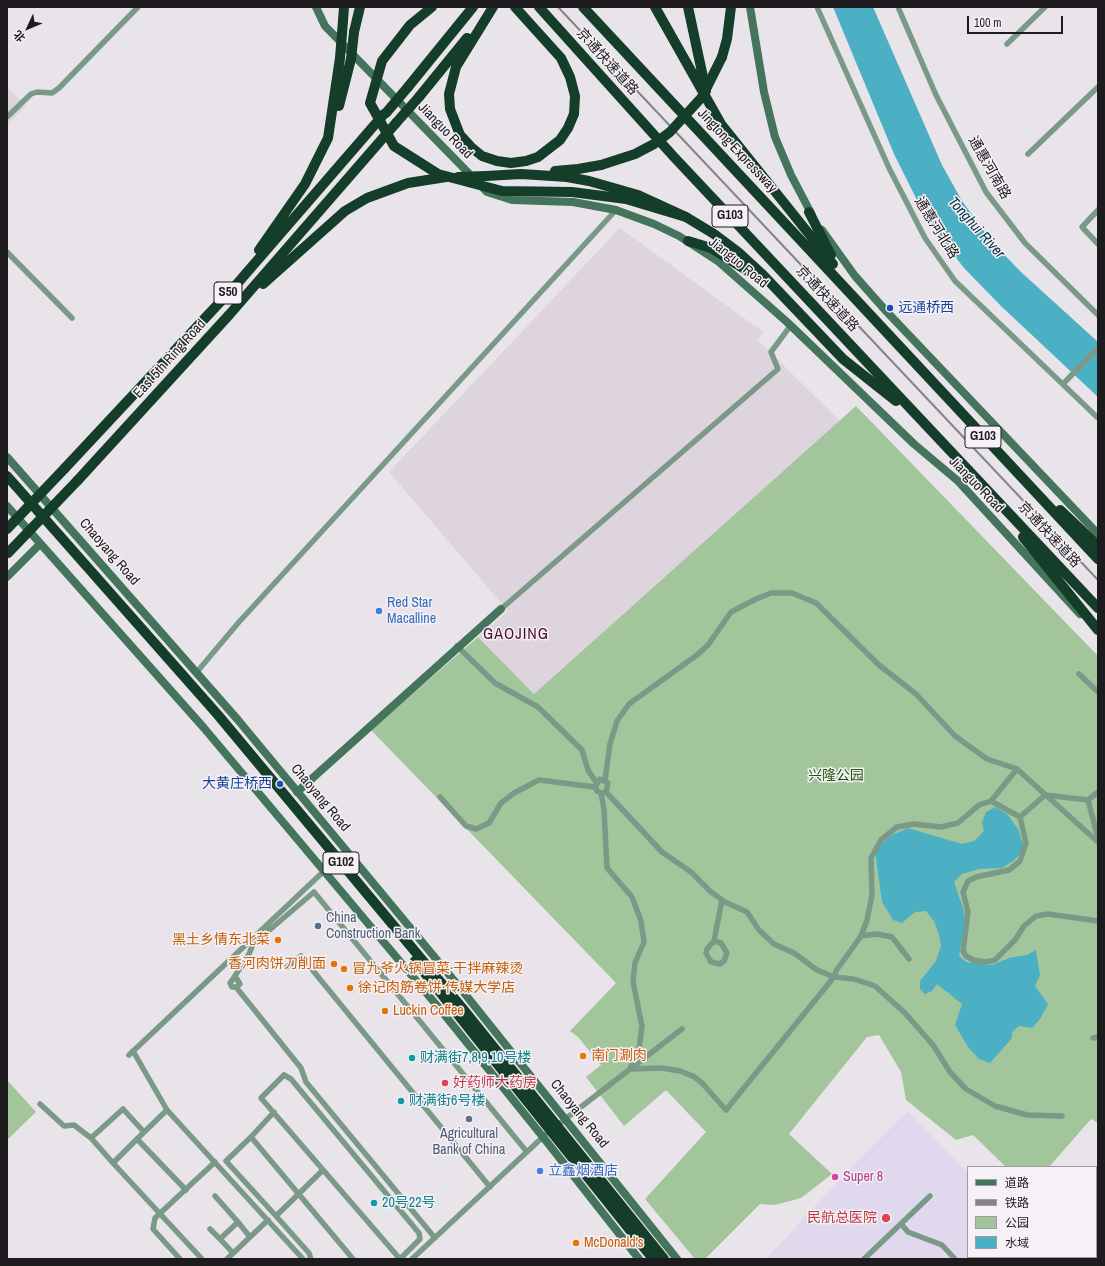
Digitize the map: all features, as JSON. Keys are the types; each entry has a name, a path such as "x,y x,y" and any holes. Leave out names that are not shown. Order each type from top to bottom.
{"highway":[{"path":"328,138 340,58 344,7"},
{"path":"236,285 304,184 328,138 351,59 354,32 360,7"},
{"path":"432,7 410,24 382,61 370,103 394,146 438,174 502,191 572,192 626,199 686,217"},
{"name":"East 5th Ring Road","path":"7,529 236,285 386,113 473,7"},
{"name":"S50","path":"461,51 492,7"},
{"path":"461,51 452,78 449,94 450,108 460,135 482,156 497,161 511,163 526,161 538,157 550,150 560,140 568,128 574,114 575,96 570,77 561,58 516,7"},
{"name":"京通快速道路","path":"538,7 674,157 1098,608"},
{"name":"Jingtong Expressway","path":"583,7 871,314"},
{"path":"655,7 709,105 734,142 840,273 871,314"},
{"path":"688,7 709,105"},
{"path":"229,315 345,211 367,198 408,183 446,177 521,174 578,169 601,165 634,154 654,144 670,132 702,97 722,57 727,38 731,7"},
{"name":"East 5th Ring Road","path":"7,554 78,480 229,315 396,123 461,51"},
{"path":"521,174 567,177 616,187 665,206 714,234 738,252 783,295 843,359 924,423"},
{"path":"809,212 840,273"},
{"path":"688,241 711,248 783,295"},
{"name":"京通快速道路","path":"871,314 971,424 1098,559"},
{"path":"971,424 1098,546"},
{"name":"Chaoyang Road","path":"7,476 218,715 444,986 550,1131 664,1259"},
{"path":"977,479 1098,630"},
{"name":"Chaoyang Road","path":"7,486 218,726 405,950 653,1259"}],"street":[{"path":"7,117 31,94 37,92 52,93 59,88 138,7"},
{"name":"Jianguo Road","path":"316,7 326,26 487,192 512,200 573,202 616,210 654,224 688,241 713,257 739,277 914,444 958,481 1098,634"},
{"path":"750,7 764,92 775,137 809,212 854,276 1098,534"},
{"name":"通惠河北路","path":"817,7 889,168 925,238 956,281 1064,382 1098,418"},
{"name":"通惠河南路","path":"898,7 936,95 986,192 1025,243 1098,315"},
{"path":"1007,44 1045,7"},
{"path":"1028,154 1098,87"},
{"path":"196,673 239,622 616,210"},
{"path":"1098,210 1082,226 1098,244"},
{"path":"7,252 72,318"},
{"path":"297,792 457,646 778,369 771,352 791,326"},
{"path":"1064,382 1098,348"},
{"name":"Chaoyang Road","path":"7,457 196,673 297,792 461,990 677,1259"},
{"name":"Chaoyang Road","path":"7,506 204,728 324,871 550,1131 639,1259"},
{"path":"7,577 40,544"},
{"path":"604,780 610,744 617,721 629,704 697,655 708,645 731,612 771,593 792,593 816,603 879,665 916,694 955,736 987,759 1017,769 1098,842"},
{"path":"457,646 495,683 538,707 582,750 588,770 596,784 597,791 604,793 662,852 691,872 722,900 747,912 759,930 774,944 794,953 817,970 834,977 854,979 875,986 908,1016 933,1045 950,1072 966,1089 995,1106 1027,1115 1062,1116"},
{"path":"1079,674 1098,692"},
{"path":"630,1069 661,1068 680,1071 694,1076 726,1110 754,1074 792,1031 834,977 836,971 861,936 867,920 872,895 871,858 881,840 897,827 914,824 941,827 958,823 979,804 991,801 1017,769"},
{"path":"596,784 600,779 604,780"},
{"path":"440,797 466,826 476,829 489,824 501,803 514,793 539,780 596,784"},
{"path":"604,780 608,783 604,793 608,868 632,897 641,921 644,942 635,963 633,982 642,1026 639,1049 630,1069"},
{"path":"1020,817 1045,795 1088,800 1098,792"},
{"path":"1088,800 1098,838"},
{"path":"991,801 1020,817 1026,843 1020,861 1009,870 976,877 968,881 963,892 968,912 963,951 966,956 973,960 986,962 995,960 1015,940 1024,926 1036,916 1048,914 1098,921"},
{"path":"303,1259 167,1110 131,1053 324,871"},
{"path":"435,1238 306,1082 301,1068 236,987 232,987 230,983 249,954 253,944 314,892 527,1152"},
{"path":"714,941 722,900"},
{"path":"861,936 877,934 892,936 909,959"},
{"path":"287,967 301,956 490,1187"},
{"path":"412,1259 550,1131 682,1029"},
{"path":"284,1075 291,1079 419,1233 420,1239 400,1259 323,1170 261,1098 284,1075"},
{"path":"40,1104 64,1126 74,1125 91,1138 202,1259"},
{"path":"91,1138 122,1108 144,1132"},
{"path":"113,1163 167,1110"},
{"path":"274,1112 226,1161 309,1253 311,1259"},
{"path":"250,1137 353,1259"},
{"path":"137,1139 186,1190"},
{"path":"180,1259 153,1230 155,1218 215,1162"},
{"path":"276,1216 323,1170"},
{"path":"215,1196 250,1237"},
{"path":"864,1259 902,1225 930,1196"},
{"path":"227,1259 268,1220"},
{"path":"220,1239 238,1222"},
{"path":"902,1225 908,1232 942,1245 955,1259"},
{"path":"210,1229 233,1253"}],"shaded area":[{"path":"7,87 26,106 7,125"},
{"path":"620,228 763,332 758,340 841,422 534,694 478,637 508,611 389,472"},
{"name":"民航总医院","path":"908,1111 967,1172 967,1258 1036,1258 766,1259 840,1179"}],"green space":[{"name":"兴隆公园","path":"856,406 1098,656 1098,1123 1091,1119 1050,1166 1005,1166 973,1135 956,1140 906,1100 901,1072 879,1035 867,1037 789,1134 832,1174 801,1198 775,1205 760,1204 705,1259 695,1259 645,1199 706,1132 666,1090 624,1126 586,1077 601,1065 578,1037 570,1031 616,983 371,730 478,637 534,694"},
{"path":"7,1080 36,1112 7,1140"}],"water":[{"name":"Tonghui River","path":"833,7 873,7 942,165 962,201 992,242 1021,272 1098,342 1098,397 1001,306 964,268 941,238 918,202 894,154"},
{"path":"995,807 1007,814 1018,829 1023,844 1021,853 1013,861 1002,868 979,869 962,874 954,882 964,911 965,921 959,956 966,962 992,965 1009,958 1027,955 1036,950 1040,975 1035,986 1048,1004 1040,1019 1032,1028 1019,1026 1012,1032 1012,1038 990,1063 979,1059 968,1047 955,1025 962,1004 937,984 932,991 925,994 920,989 920,981 936,961 941,946 939,935 934,921 926,911 915,912 902,923 893,920 882,902 875,851 890,836 908,828 962,844 974,841 984,831 982,822 986,812"}],"railway":[{"path":"558,7 1098,580"}],"place":[{"name":"远通桥西","path":"890,308"},
{"name":"Red Star Macalline","path":"379,611"},
{"name":"大黄庄桥西","path":"280,784"},
{"name":"China Construction Bank","path":"318,926"},
{"name":"黑土乡情东北菜","path":"278,940"},
{"name":"香河肉饼刀削面","path":"334,964"},
{"name":"冒九爷火锅冒菜·干拌麻辣烫","path":"344,969"},
{"name":"徐记肉筋卷饼·传媒大学店","path":"350,988"},
{"name":"Luckin Coffee","path":"385,1011"},
{"name":"南门涮肉","path":"583,1056"},
{"name":"财满街7,8,9,10号楼","path":"412,1058"},
{"name":"好药师大药房","path":"445,1083"},
{"name":"财满街6号楼","path":"401,1101"},
{"name":"Agricultural Bank of China","path":"469,1119"},
{"name":"立鑫烟酒店","path":"540,1171"},
{"name":"Super 8","path":"835,1177"},
{"name":"20号22号","path":"374,1203"},
{"name":"民航总医院","path":"886,1218"},
{"name":"McDonald's","path":"576,1243"}],"district":[{"name":"GAOJING","path":"516,635"}]}
